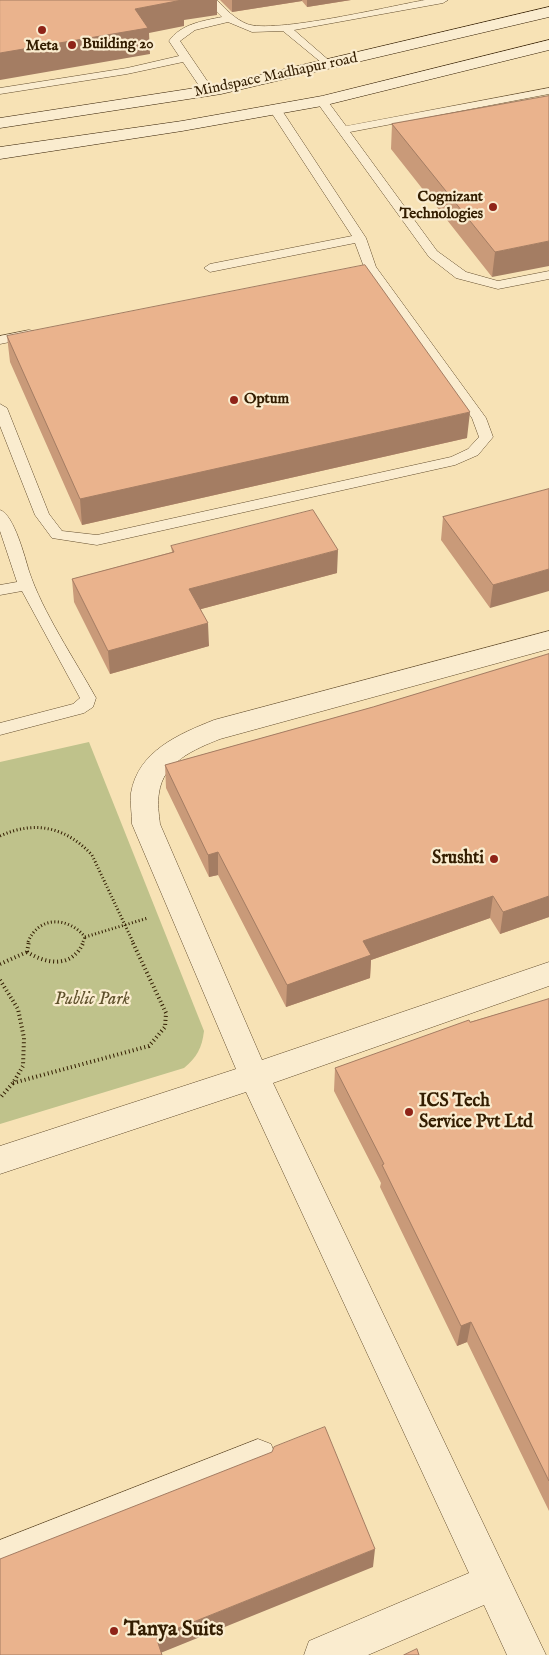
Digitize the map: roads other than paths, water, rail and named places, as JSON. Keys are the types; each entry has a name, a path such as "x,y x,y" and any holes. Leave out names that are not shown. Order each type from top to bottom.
{"street":[{"name":"Mindspace Madhapur road","path":"0,123 208,91 328,65 549,12"},
{"name":"Mindspace Madhapur road","path":"0,153 182,126 322,101 549,45"},
{"path":"527,1655 254,1076 146,824 145,793 156,764 186,742 223,727 549,640"},
{"path":"0,1160 254,1076 549,974"},
{"path":"0,1559 258,1457"},
{"path":"323,1655 492,1582"}],"lane":[{"path":"210,0 228,19 242,27 260,30 286,28 443,0"},
{"path":"208,91 174,41 181,32 201,24 228,19"},
{"path":"286,28 328,65"},
{"path":"0,91 127,71 187,58"},
{"path":"343,130 549,91"},
{"path":"322,101 433,254 461,275 498,285 549,275"},
{"path":"0,408 42,515 57,535 77,539 97,540 468,457 478,449 486,437 479,418 366,268 360,238 275,109"},
{"path":"210,268 360,238"},
{"path":"0,340 38,332"},
{"path":"0,515 5,540 26,585 88,698 87,703 78,709 0,729"},
{"path":"0,590 26,585"}],"place":[{"name":"Meta","path":"42,30"},
{"name":"Building 20","path":"72,45"},
{"name":"Cognizant Technologies","path":"493,207"},
{"name":"Optum","path":"234,400"},
{"name":"Srushti","path":"494,859"},
{"name":"ICS Tech Service Pvt Ltd","path":"409,1112"},
{"name":"Tanya Suits","path":"114,1631"}],"park label":[{"name":"Public Park","path":"92,1000"}]}
